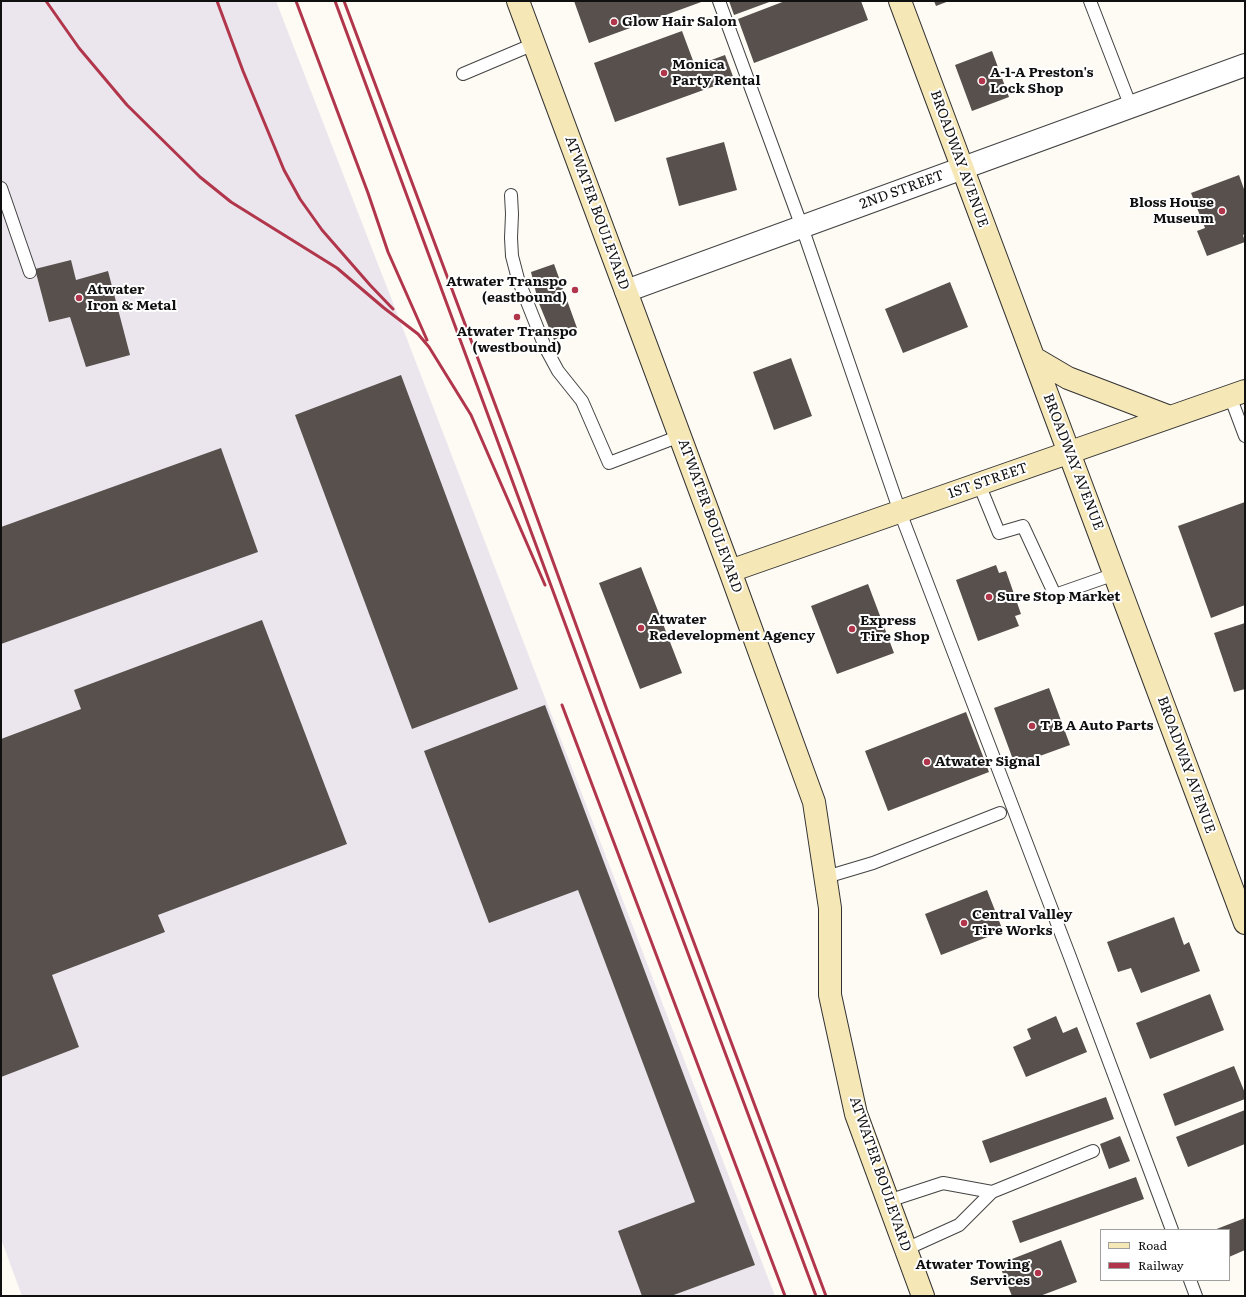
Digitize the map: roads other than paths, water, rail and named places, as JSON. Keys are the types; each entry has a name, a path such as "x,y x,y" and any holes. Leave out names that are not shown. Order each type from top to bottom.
{"street":[{"name":"ATWATER BOULEVARD","path":"518,1 730,571 814,802 830,908 830,995 856,1114 923,1296"},
{"name":"BROADWAY AVENUE","path":"900,1 1245,923"},
{"name":"2ND STREET","path":"626,291 1245,65"},
{"path":"1034,358 1068,378 1170,417"},
{"name":"1ST STREET","path":"730,571 1238,393"}],"lane":[{"path":"719,1 802,227 900,512 1068,949 1172,1229"},
{"path":"1090,1 1130,107"},
{"path":"463,74 534,44"},
{"path":"1,188 30,272"},
{"path":"511,195 512,256 518,279 545,347 558,372 582,401 608,462 680,436"},
{"path":"1238,393 1245,436"},
{"path":"980,484 999,533 1023,526 1055,595 1115,574"},
{"path":"826,877 873,862 1000,813"},
{"path":"906,1249 959,1225 992,1192 1093,1151"},
{"path":"888,1202 943,1183 992,1192"},
{"path":"1190,1281 1196,1296"}],"railway":[{"path":"46,1 79,48 127,105 200,177 231,202 337,268 384,308 418,334 429,347 471,415 545,585"},
{"path":"217,1 243,71 284,170 300,199 322,230 393,309"},
{"path":"296,1 368,193 388,252 427,340"},
{"path":"335,1 584,675 816,1296"},
{"path":"344,1 826,1296"},
{"path":"562,705 785,1296"}],"place":[{"name":"Glow Hair Salon","path":"614,22"},
{"name":"Monica Party Rental","path":"664,73"},
{"name":"A-1-A Preston's Lock Shop","path":"982,81"},
{"name":"Bloss House Museum","path":"1222,211"},
{"name":"Atwater Transpo (eastbound)","path":"575,290"},
{"name":"Atwater Iron & Metal","path":"79,298"},
{"name":"Atwater Transpo (westbound)","path":"517,317"},
{"name":"Sure Stop Market","path":"989,597"},
{"name":"Atwater Redevelopment Agency","path":"641,628"},
{"name":"Express Tire Shop","path":"852,629"},
{"name":"T B A Auto Parts","path":"1032,726"},
{"name":"Atwater Signal","path":"927,762"},
{"name":"Central Valley Tire Works","path":"964,923"},
{"name":"Atwater Towing Services","path":"1038,1273"}]}
